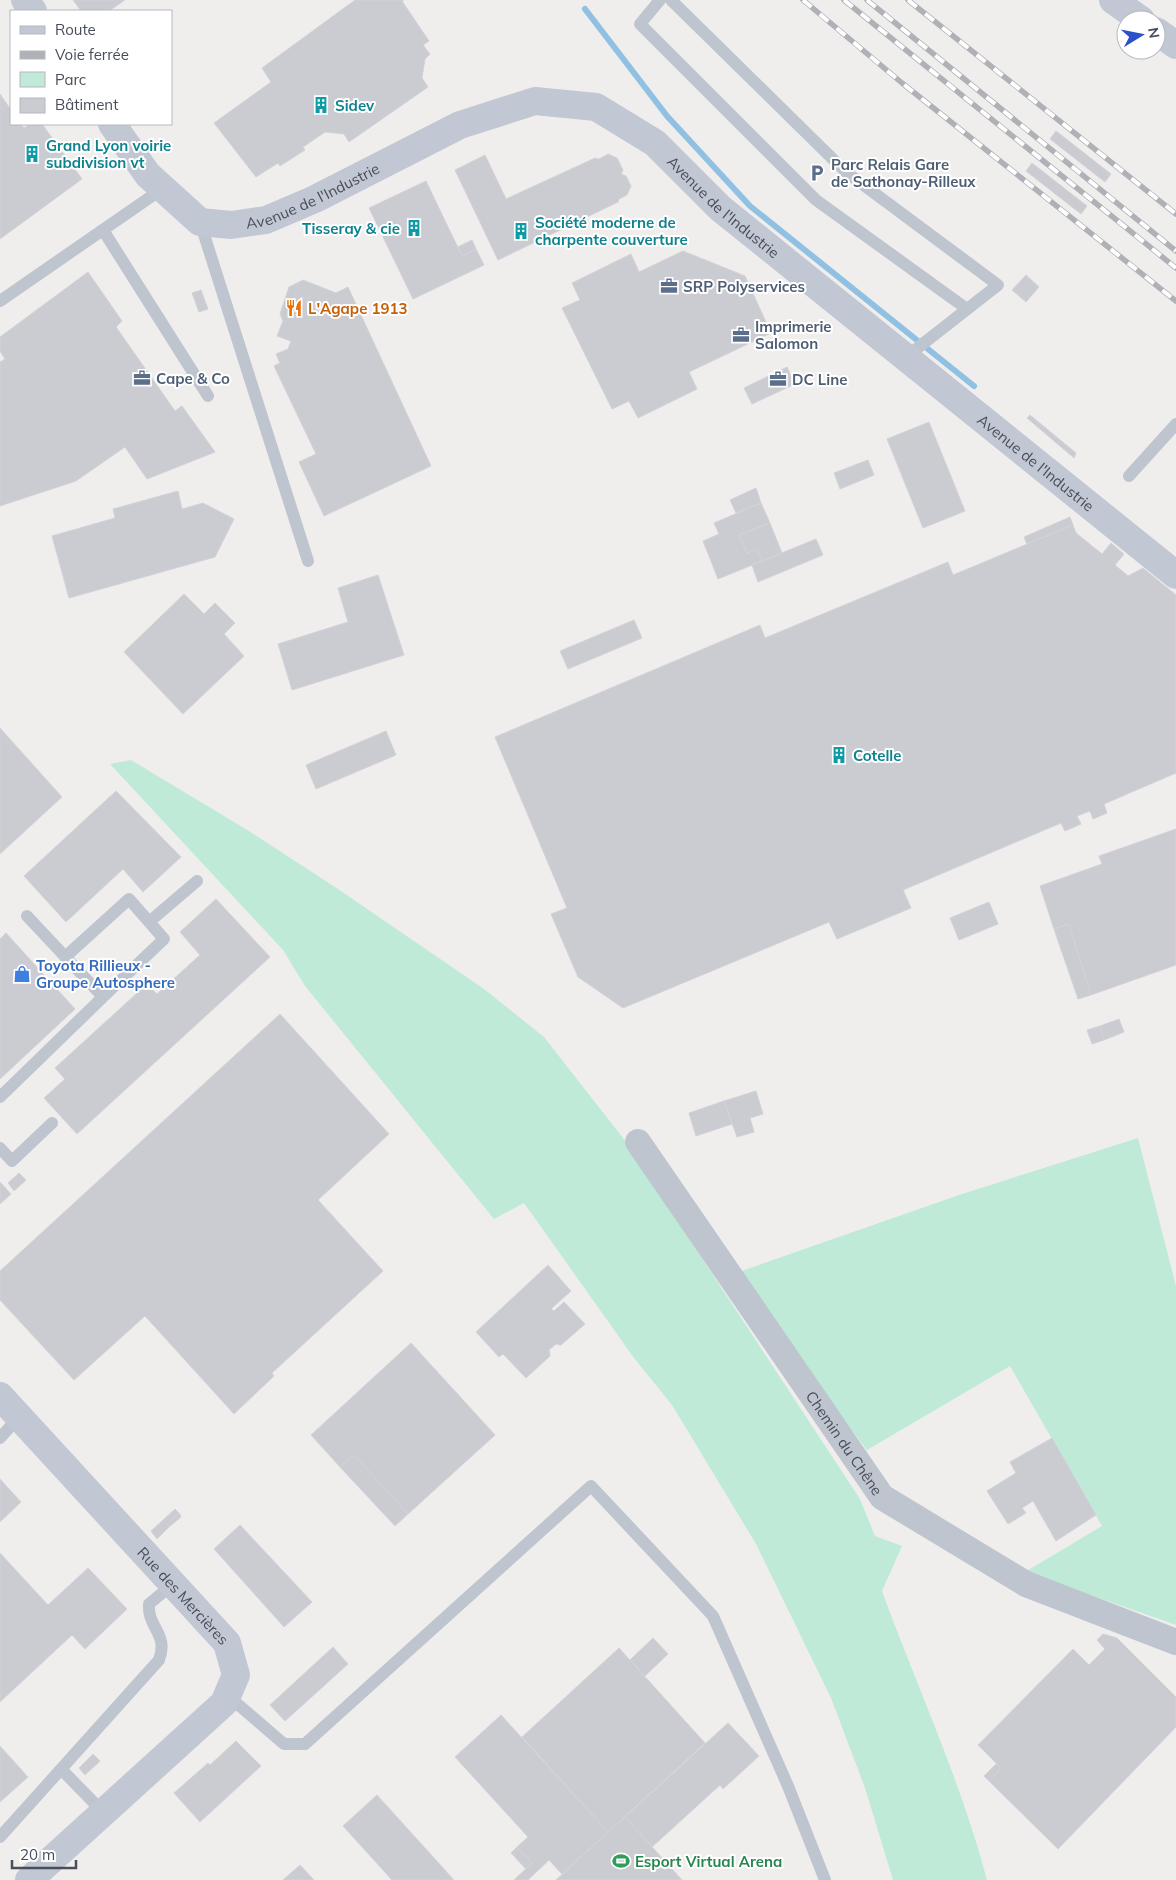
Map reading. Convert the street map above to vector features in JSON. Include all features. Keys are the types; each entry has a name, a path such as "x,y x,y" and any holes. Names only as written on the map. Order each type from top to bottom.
{"street":[{"path":"1113,0 1127,10"},
{"name":"Avenue de l'Industrie","path":"200,222 231,224 266,220 315,199 460,125 535,102 596,107 655,143 720,208 1176,575"},
{"path":"113,125 148,175 200,222"},
{"name":"Chemin du Chêne","path":"638,1142 882,1498 1026,1584 1176,1642"},
{"name":"Rue des Mercières","path":"0,1396 227,1643 236,1675 224,1703 29,1880"}],"lane":[{"path":"660,0 640,24 816,200 967,309"},
{"path":"671,0 846,172 998,285 906,357"},
{"path":"0,301 162,189"},
{"path":"200,222 308,561"},
{"path":"102,230 208,396"},
{"path":"1129,476 1176,424"},
{"path":"149,922 197,881"},
{"path":"0,1097 164,939 129,899 65,957"},
{"path":"27,916 103,997"},
{"path":"0,1148 12,1161 52,1123"},
{"path":"0,1438 19,1417"},
{"path":"227,1695 284,1744 306,1744 591,1486 712,1616 788,1786 825,1880"},
{"path":"0,1837 159,1660 163,1650 161,1635 148,1614 149,1604 173,1584"},
{"path":"61,1769 103,1812"}],"green space":[{"path":"131,760 249,831 338,889 484,989 544,1037 623,1138 860,1499 875,1536 902,1546 882,1591 952,1770 987,1880 893,1880 865,1788 831,1698 756,1544 672,1405 634,1358 524,1203 494,1219 305,986 283,950 110,764"},
{"path":"1138,1138 1176,1286 1176,1625 1025,1572 1102,1526 1010,1366 867,1450 733,1274 962,1194"}],"building":[{"path":"73,0 125,0 110,10 80,10"},
{"name":"Sidev","path":"355,0 404,0 402,1 429,41 423,45 430,54 425,59 422,78 428,87 349,142 344,134 325,132 303,147 305,150 280,166 278,163 256,177 214,123 271,82 262,68"},
{"name":"Grand Lyon voirie subdivision vt","path":"0,94 10,109 10,125 22,125 24,128 28,125 43,125 82,179 0,239"},
{"path":"1056,131 1111,174 1105,182 1050,139"},
{"name":"Société moderne de charpente couverture","path":"608,154 617,158 623,170 621,174 626,176 631,186 627,195 619,199 618,202 498,260 455,170 485,155 506,199 595,158 599,159"},
{"path":"1032,163 1087,206 1081,214 1026,171"},
{"name":"Tisseray & cie","path":"426,181 462,256 476,249 484,265 413,299 369,208"},
{"path":"472,240 476,249 462,256 458,247"},
{"path":"683,251 745,276 771,333 689,372 697,389 638,418 629,401 612,409 562,308 580,300 572,283 631,254 639,272"},
{"path":"88,272 122,321 116,327 175,411 182,406 215,452 147,479 125,447 76,481 0,506 0,362 5,359 0,351 0,337"},
{"path":"1026,275 1039,287 1026,302 1012,290"},
{"path":"303,280 336,293 348,287 431,466 324,516 299,462 316,454 274,366 280,363 276,354 288,349 291,341 277,336 283,321 280,314 289,287"},
{"path":"201,290 208,309 199,312 192,293"},
{"path":"787,367 795,384 752,404 744,388"},
{"path":"1030,415 1076,453 1074,458 1027,418"},
{"path":"929,422 965,511 923,528 887,439"},
{"path":"868,460 874,475 840,489 834,473"},
{"path":"756,488 761,503 736,513 730,500"},
{"path":"178,491 182,509 203,503 234,519 215,557 69,598 52,536 115,518 113,509"},
{"path":"761,503 770,523 739,535 747,553 757,549 762,561 718,579 703,541 719,534 714,523"},
{"path":"1070,517 1073,525 1027,544 1024,537"},
{"path":"770,523 782,553 762,561 757,549 747,553 739,535"},
{"name":"Cotelle","path":"1073,525 1076,533 1102,554 1111,543 1124,554 1115,565 1128,576 1143,568 1176,595 1176,773 1104,804 1107,813 1093,819 1090,811 1077,816 1081,824 1065,831 1061,823 903,890 911,908 837,939 829,922 623,1008 578,977 551,914 567,908 495,737 760,625 765,638 948,562 953,575"},
{"path":"816,539 823,555 758,582 752,565"},
{"path":"378,575 404,655 292,690 278,644 348,622 338,588"},
{"path":"184,594 204,614 215,603 235,623 224,634 244,656 183,714 124,652"},
{"path":"634,620 642,638 568,669 560,651"},
{"path":"0,728 62,797 0,854"},
{"path":"386,731 396,755 316,789 306,765"},
{"path":"116,791 181,857 143,892 123,869 66,922 24,876"},
{"path":"1176,829 1176,965 1091,995 1069,924 1054,929 1040,886 1102,864 1099,856"},
{"path":"216,899 270,957 77,1134 44,1098 65,1079 55,1068 147,984 157,994 200,955 180,932"},
{"path":"989,902 998,924 959,940 950,918"},
{"path":"1069,924 1091,995 1078,999 1054,929"},
{"name":"Toyota Rillieux - Groupe Autosphere","path":"6,933 75,1009 0,1079 0,939"},
{"path":"280,1014 389,1134 318,1200 383,1271 272,1373 274,1376 234,1414 145,1316 74,1380 0,1300 0,1271"},
{"path":"1119,1019 1124,1032 1104,1040 1100,1026"},
{"path":"1100,1026 1104,1040 1092,1044 1087,1030"},
{"path":"756,1091 763,1114 750,1118 754,1132 737,1137 724,1101"},
{"path":"724,1101 732,1124 696,1136 689,1113"},
{"path":"19,1173 26,1180 14,1191 8,1183"},
{"path":"0,1182 11,1194 0,1204"},
{"path":"548,1265 571,1291 551,1309 554,1311 564,1302 585,1324 561,1345 556,1344 549,1350 550,1356 526,1378 503,1354 499,1357 476,1332"},
{"path":"411,1343 495,1435 408,1514 354,1455 340,1467 311,1435"},
{"path":"1052,1438 1096,1515 1056,1541 1033,1501 1022,1508 1026,1513 1008,1524 987,1491 1016,1473 1010,1462"},
{"path":"354,1455 408,1514 395,1526 340,1467"},
{"path":"0,1479 21,1502 0,1522"},
{"path":"175,1509 179,1513 167,1524 169,1527 157,1539 151,1531"},
{"path":"179,1513 181,1517 169,1527 167,1524"},
{"path":"240,1525 312,1602 284,1627 214,1549"},
{"path":"0,1553 48,1605 88,1568 127,1609 85,1649 72,1635 0,1702"},
{"path":"1103,1634 1117,1638 1176,1697 1176,1727 1058,1849 989,1781 1001,1768 978,1745 1073,1649 1089,1665 1105,1649 1097,1640"},
{"path":"653,1638 668,1654 645,1676 630,1660"},
{"path":"333,1647 348,1664 285,1721 270,1705"},
{"path":"619,1648 705,1743 608,1832 522,1737"},
{"path":"501,1715 608,1832 562,1874 549,1860 528,1880 514,1880 532,1863 517,1847 528,1837 455,1757"},
{"path":"728,1723 759,1756 723,1789 720,1785 652,1847 625,1817"},
{"path":"236,1741 261,1766 200,1822 174,1793 208,1763 210,1765"},
{"path":"0,1746 28,1777 0,1802"},
{"path":"93,1754 100,1761 85,1775 79,1768"},
{"path":"996,1764 1001,1768 989,1781 984,1776"},
{"path":"377,1795 454,1880 392,1880 343,1826"},
{"name":"Esport Virtual Arena","path":"625,1817 682,1880 556,1880 608,1832"},
{"path":"517,1847 532,1863 526,1869 511,1853"},
{"path":"300,1865 314,1880 283,1880"}],"waterway":[{"path":"585,9 667,116 750,206 974,386"}],"railway":[{"path":"803,0 902,83 1176,301"},
{"path":"844,0 1176,268"},
{"path":"867,0 1176,251"},
{"path":"908,0 1176,214"}],"place":[{"name":"Sidev","path":"321,105"},
{"name":"Grand Lyon voirie subdivision vt","path":"32,154"},
{"name":"Parc Relais Gare de Sathonay-Rilleux","path":"817,173"},
{"name":"Tisseray & cie","path":"414,228"},
{"name":"Société moderne de charpente couverture","path":"521,231"},
{"name":"SRP Polyservices","path":"669,286"},
{"name":"L'Agape 1913","path":"294,308"},
{"name":"Imprimerie Salomon","path":"741,335"},
{"name":"Cape & Co","path":"142,378"},
{"name":"DC Line","path":"778,379"},
{"name":"Cotelle","path":"839,755"},
{"name":"Toyota Rillieux - Groupe Autosphere","path":"22,974"},
{"name":"Esport Virtual Arena","path":"621,1861"}]}
